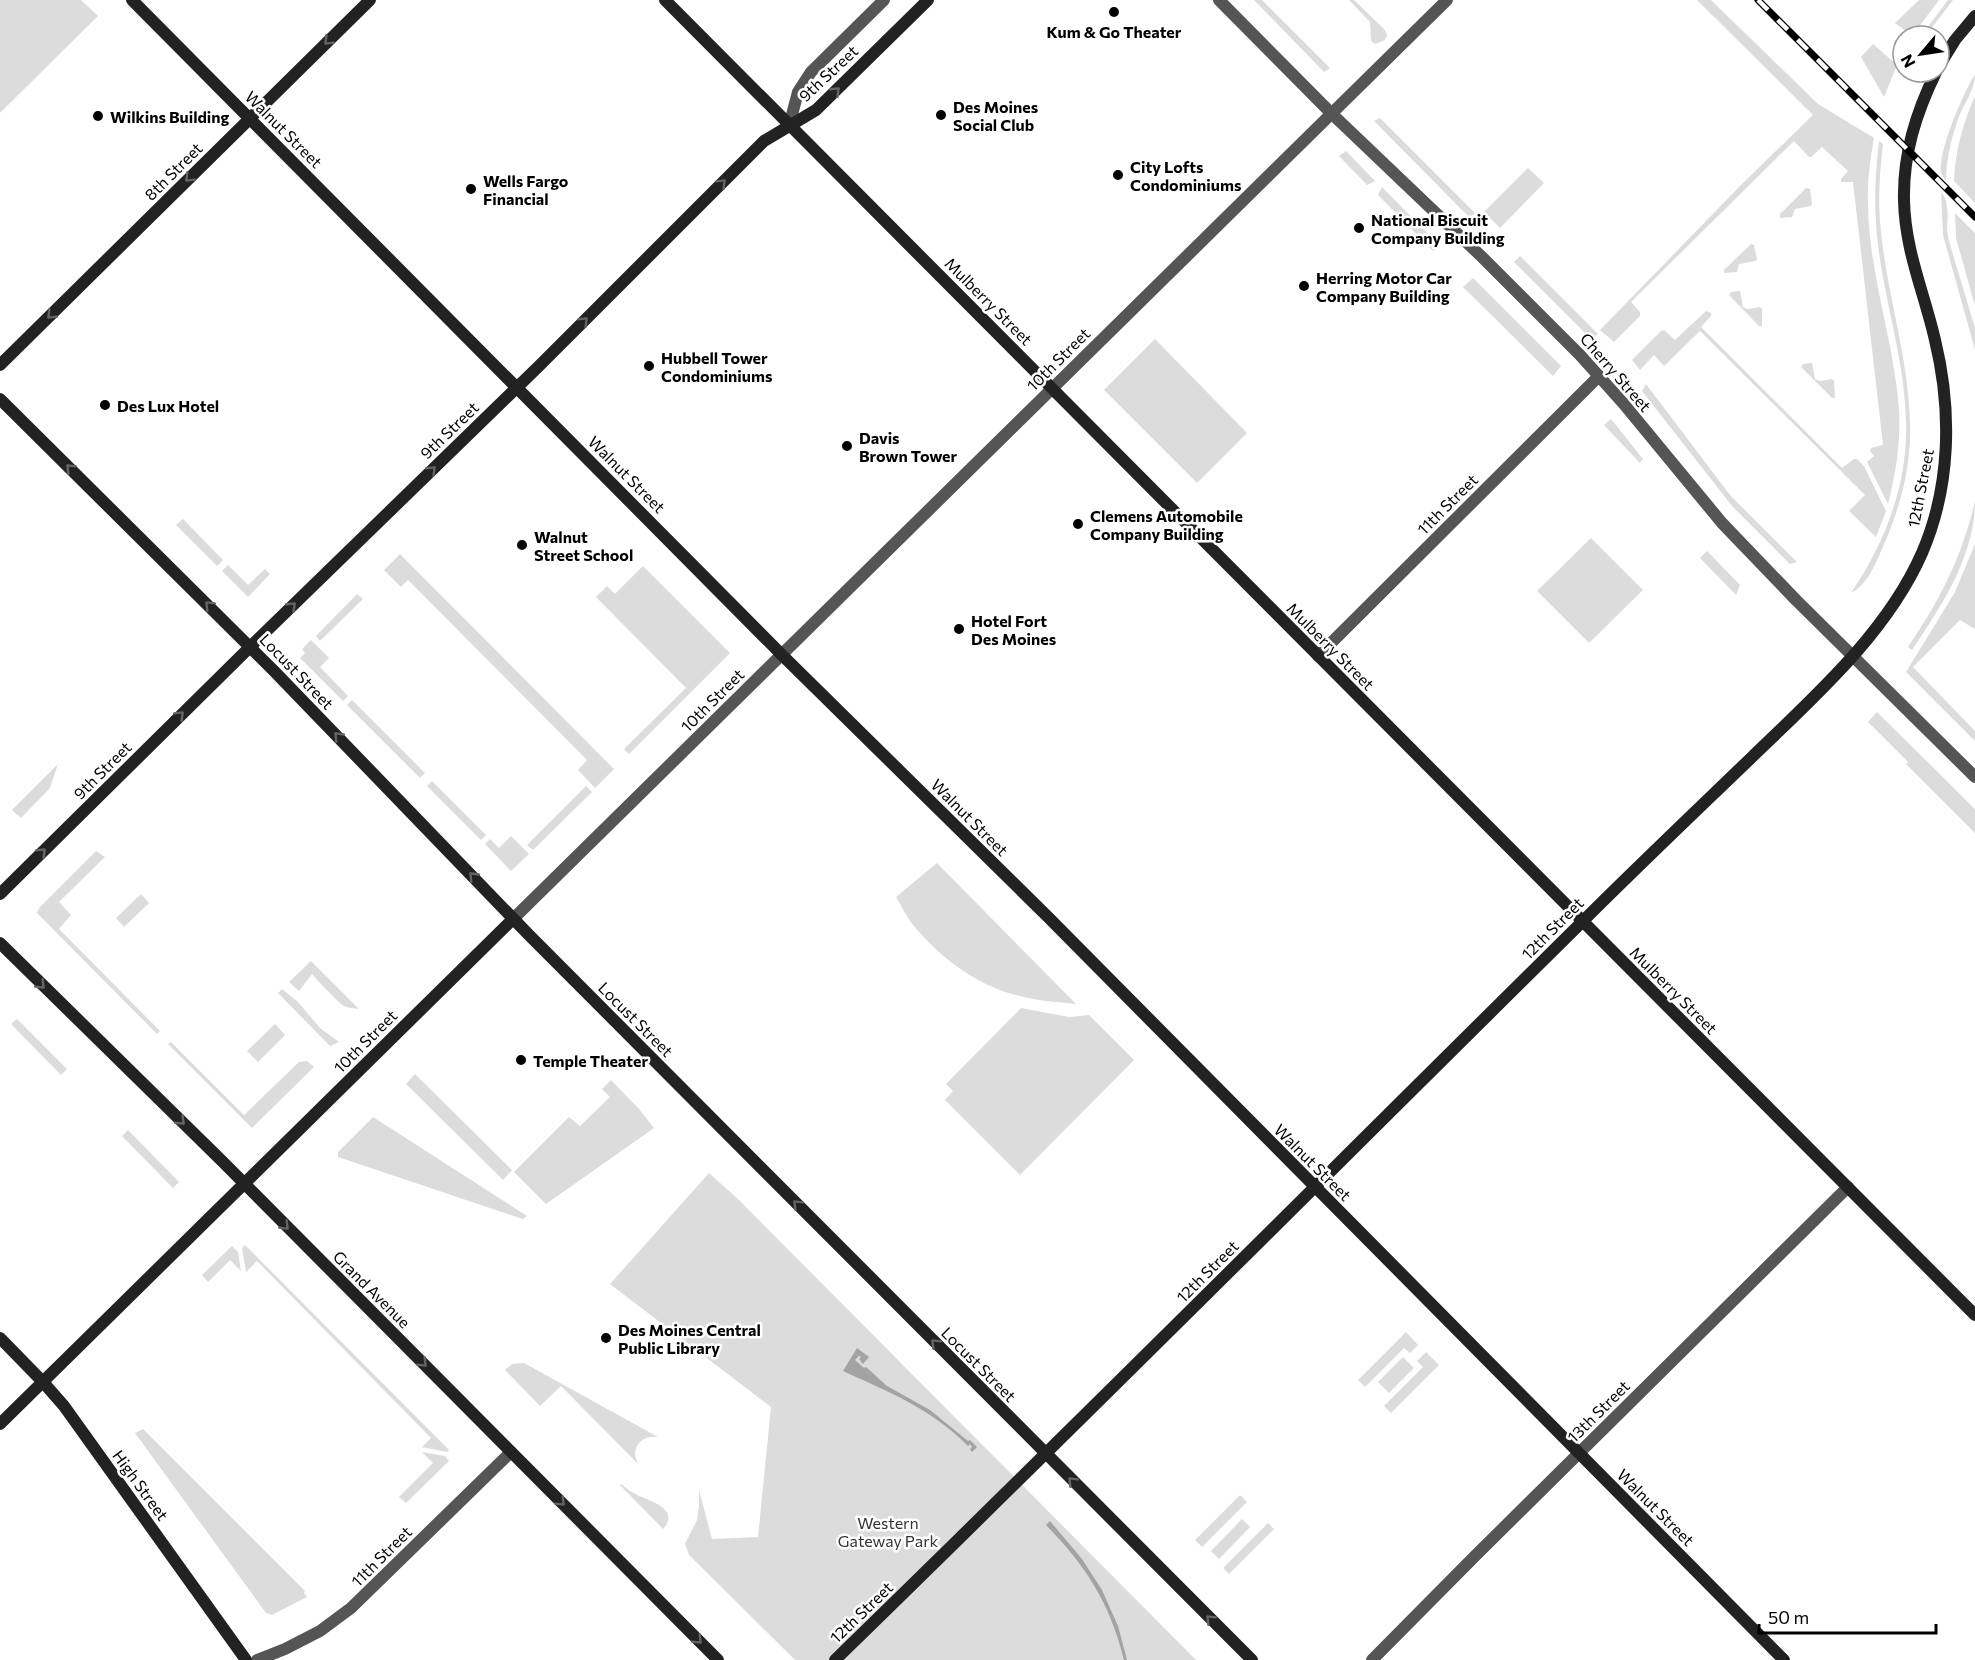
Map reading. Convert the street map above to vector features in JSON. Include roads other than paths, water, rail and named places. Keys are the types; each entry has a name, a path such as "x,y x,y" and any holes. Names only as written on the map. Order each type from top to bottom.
{"street":[{"name":"Walnut Street","path":"132,0 1784,1660"},
{"name":"8th Street","path":"0,365 370,0"},
{"name":"Mulberry Street","path":"664,0 1975,1315"},
{"path":"789,126 798,92 811,72 884,0"},
{"name":"9th Street","path":"0,894 764,141 816,110 928,0"},
{"name":"Cherry Street","path":"1219,0 1331,113 1482,256 1599,376 1722,523 1975,777"},
{"name":"10th Street","path":"0,1424 1447,0"},
{"path":"1951,46 1975,16"},
{"name":"12th Street","path":"835,1660 1046,1455 1583,921 1831,681 1901,593 1923,551 1936,510 1944,470 1947,423 1944,384 1935,337 1911,260 1904,204 1908,149 1920,106 1930,84"},
{"name":"11th Street","path":"1318,656 1599,376"},
{"name":"Locust Street","path":"0,399 250,646 513,919 1252,1660"},
{"name":"Grand Avenue","path":"0,943 244,1184 718,1660"},
{"name":"13th Street","path":"1372,1660 1848,1187"},
{"name":"High Street","path":"0,1338 64,1407 246,1660"},
{"name":"11th Street","path":"257,1660 320,1631 341,1616 511,1452"}],"railway":[{"path":"1758,0 1975,217"}],"place":[{"name":"Kum & Go Theater","path":"1114,12"},
{"name":"Des Moines Social Club","path":"941,115"},
{"name":"Wilkins Building","path":"98,116"},
{"name":"City Lofts Condominiums","path":"1118,175"},
{"name":"Wells Fargo Financial","path":"471,189"},
{"name":"National Biscuit Company Building","path":"1359,228"},
{"name":"Herring Motor Car Company Building","path":"1304,286"},
{"name":"Hubbell Tower Condominiums","path":"649,366"},
{"name":"Des Lux Hotel","path":"105,405"},
{"name":"Davis Brown Tower","path":"847,446"},
{"name":"Clemens Automobile Company Building","path":"1078,524"},
{"name":"Walnut Street School","path":"522,545"},
{"name":"Hotel Fort Des Moines","path":"959,629"},
{"name":"Temple Theater","path":"521,1060"},
{"name":"Des Moines Central Public Library","path":"606,1338"}],"park label":[{"name":"Western Gateway Park","path":"888,1531"}]}
